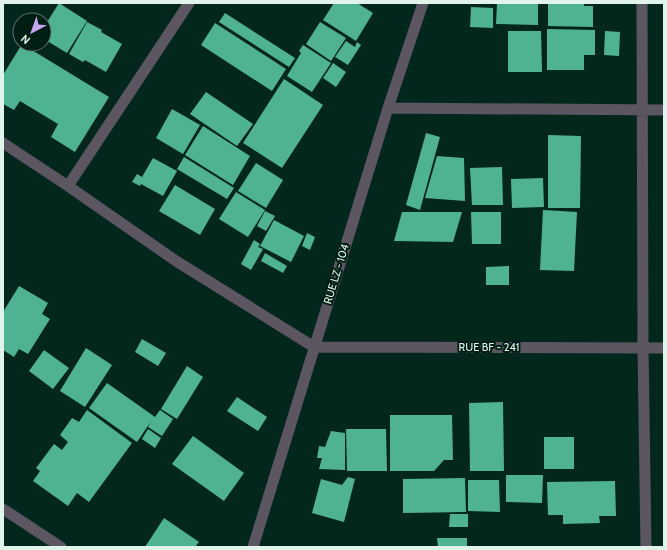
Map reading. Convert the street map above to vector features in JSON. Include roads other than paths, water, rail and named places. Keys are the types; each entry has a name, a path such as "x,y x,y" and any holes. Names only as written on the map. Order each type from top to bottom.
{"street":[{"path":"68,186 189,3"},
{"name":"RUE LZ - 104","path":"253,547 388,108 423,3"},
{"path":"642,3 643,348 646,547"},
{"path":"388,108 664,110"},
{"path":"3,143 68,186 176,262 314,347"},
{"name":"RUE BF - 241","path":"314,347 664,348"},
{"path":"3,509 61,547"}]}
